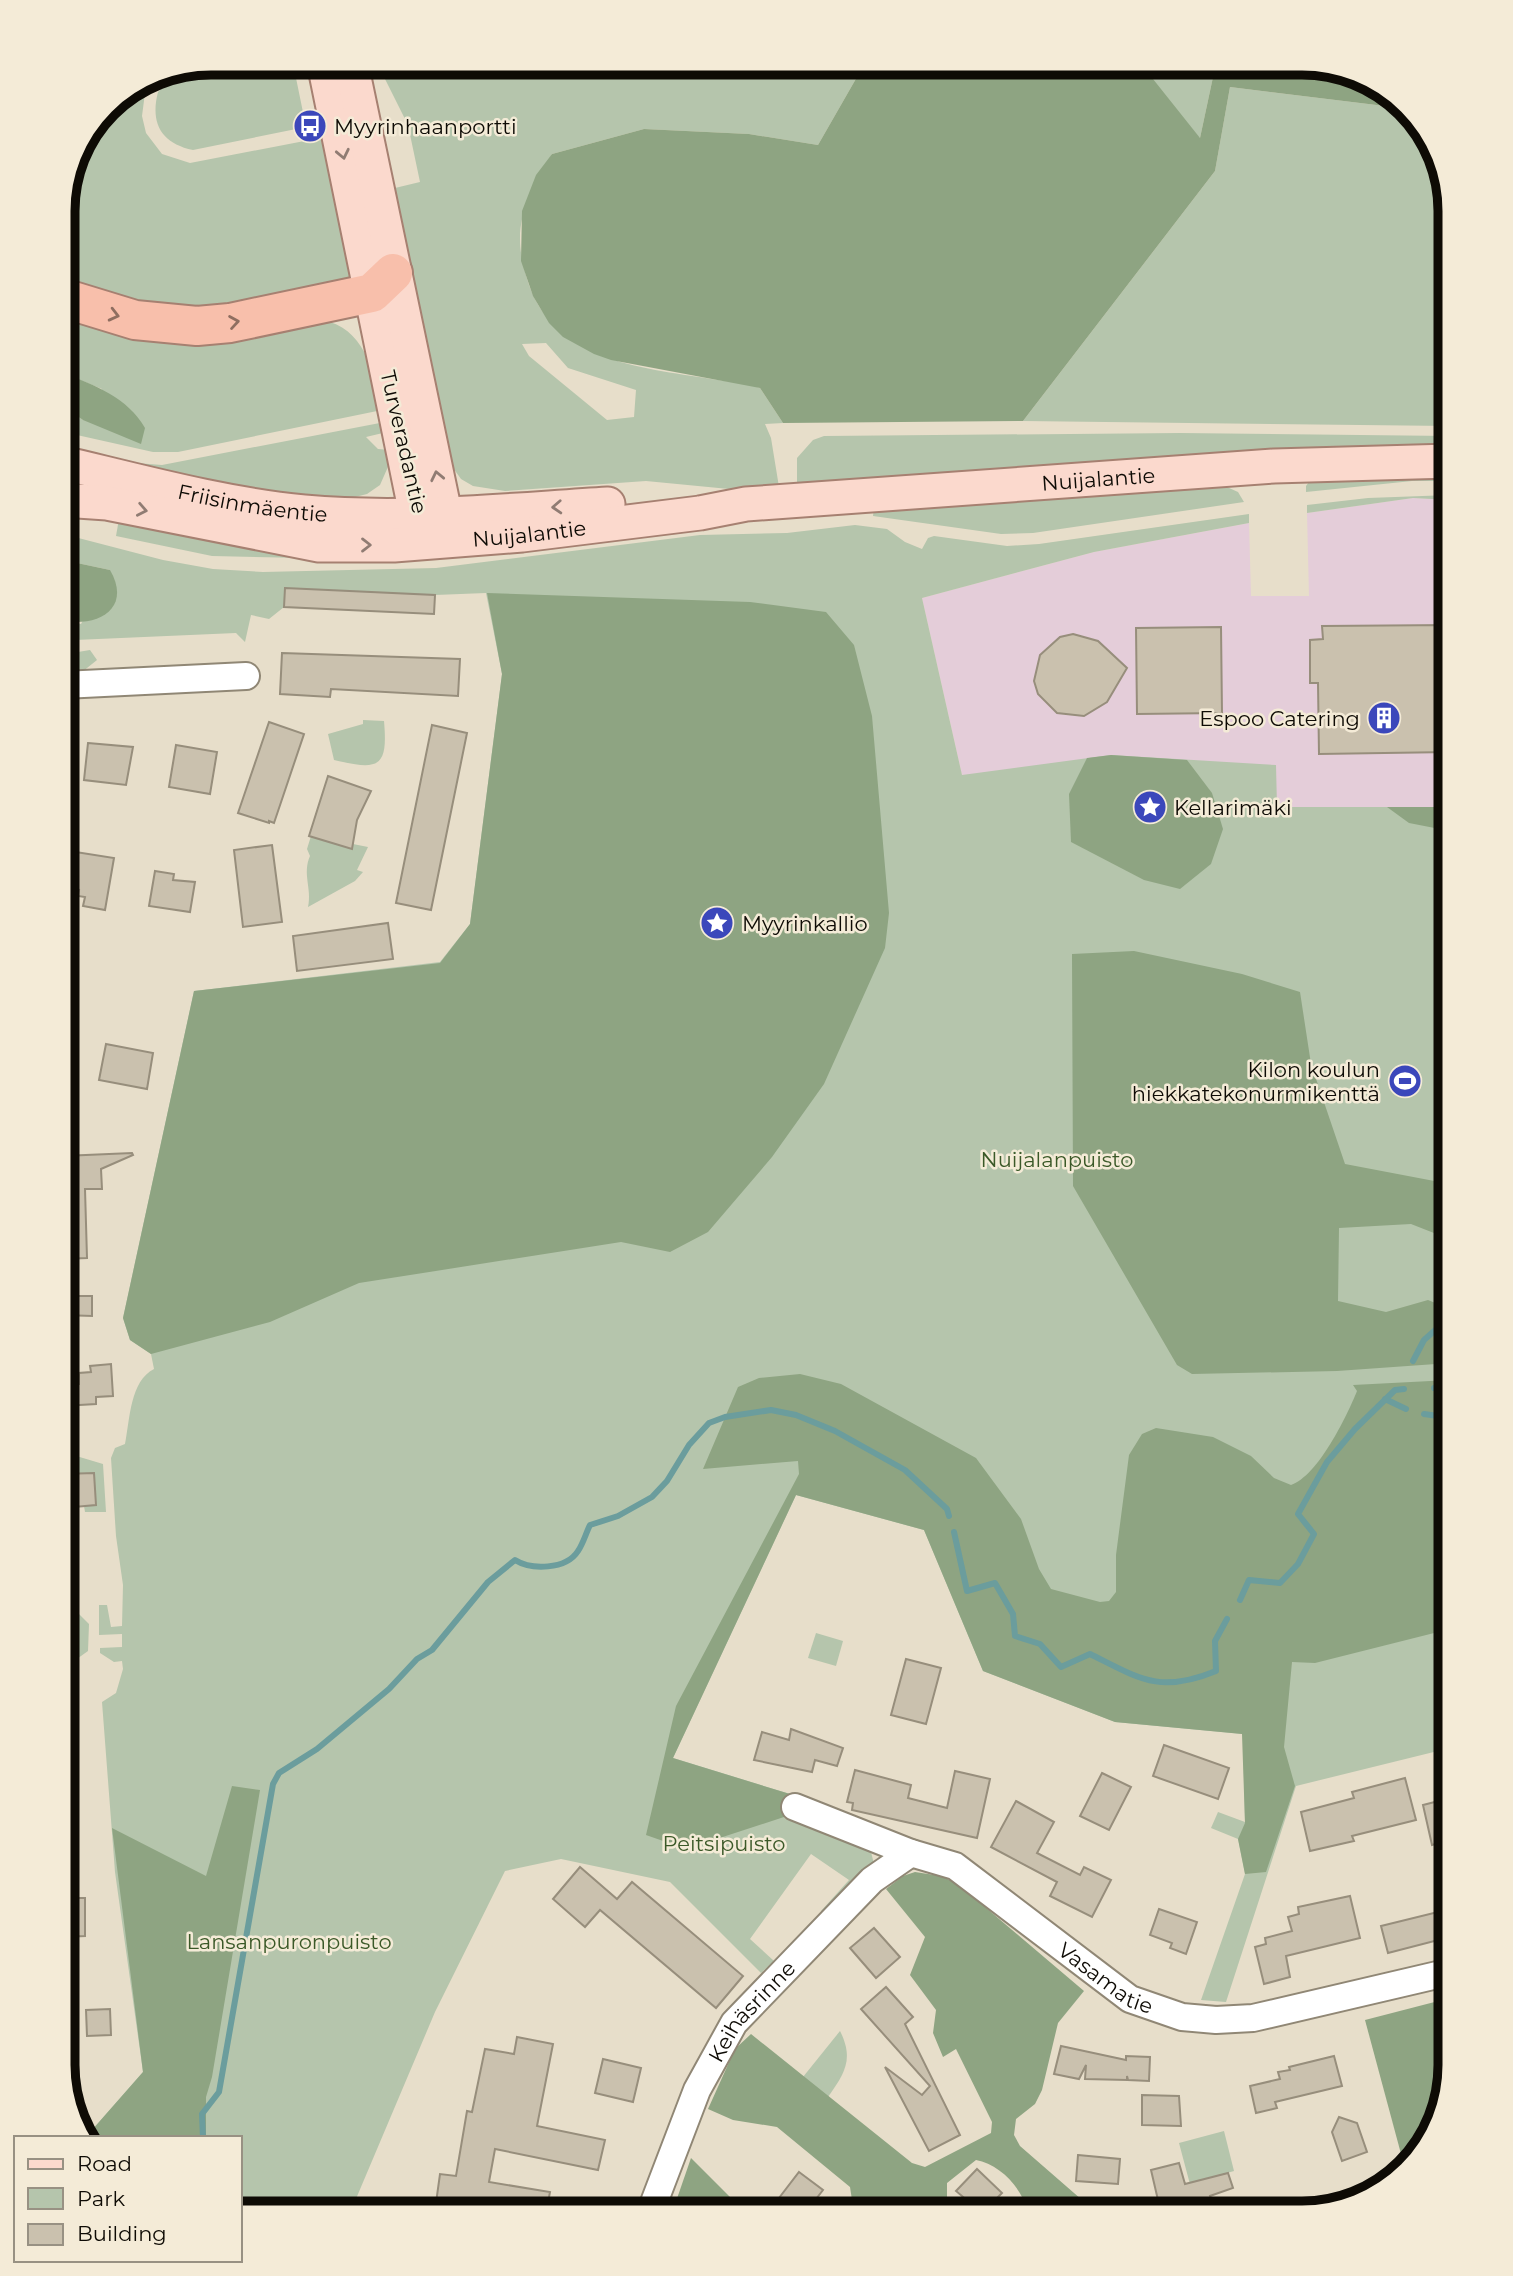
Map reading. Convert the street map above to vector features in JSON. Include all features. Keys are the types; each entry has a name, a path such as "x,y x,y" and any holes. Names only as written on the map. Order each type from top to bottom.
{"highway":[{"path":"76,302 135,320 197,326 230,323 383,283"}],"main road":[{"name":"Turveradantie","path":"327,75 383,283"},
{"name":"Turveradantie","path":"353,75 383,283 432,523"},
{"name":"Nuijalantie","path":"432,523 700,513 746,504 1274,466 1438,461"},
{"name":"Friisinmäentie","path":"76,466 251,505 432,523"},
{"name":"Friisinmäentie","path":"76,501 107,503 319,545 432,523"}],"street":[{"path":"76,684 246,677"},
{"name":"Vasamatie","path":"795,1807 911,1853 955,1866 1130,1999 1182,2017 1216,2020 1253,2018 1438,1975"},
{"name":"Keihäsrinne","path":"655,2200 697,2090 734,2023 873,1880 911,1853"}],"shaded area":[{"path":"1413,498 1438,499 1438,807 1276,807 1276,766 962,775 922,598 1094,552 1249,523 1251,596 1309,596 1307,513"}],"green space":[{"path":"304,75 296,78 306,127 193,150 173,142 160,130 156,113 158,92 168,82 194,76"},
{"path":"383,75 858,76 818,145 749,134 644,129 552,154 528,202 520,231 523,264 529,285 542,311 560,331 582,347 607,358 634,365 760,388 783,423 765,424 771,438 779,487 729,489 646,481 505,491 473,486 461,479 451,465 400,266 395,188 420,182 408,125","holes":["546,343 568,368 636,390 634,417 607,420 529,356 522,344"]},
{"path":"858,76 1150,76 1200,138 1213,76 1328,78 1354,86 1388,106 1230,87 1215,171 1023,421 783,423 760,388 611,360 563,337 549,323 533,296 521,261 522,211 536,175 552,154 644,129 749,134 818,145"},
{"path":"1071,76 1213,76 1200,138"},
{"path":"1230,87 1388,106 1398,115 1410,129 1427,159 1437,194 1438,426 1023,421 1215,171"},
{"path":"145,93 142,116 146,133 162,154 190,163 320,138 337,182 353,283 192,312 76,289 76,203 86,159 109,122"},
{"path":"76,321 136,339 330,322 343,328 361,346 372,370 382,410 178,452 153,452 76,435 76,414 83,420 102,389 76,378"},
{"path":"76,378 110,394 130,408 145,428 141,444 76,415"},
{"path":"385,422 387,432 366,437 378,449 390,450 391,460 380,485 367,494 323,505 76,457 76,449 136,463 162,465"},
{"path":"1180,433 1438,436 1438,446 1245,453 797,484 797,458 813,440 824,436"},
{"path":"1314,475 1438,475 1438,481 1412,481 1306,492 1306,486"},
{"path":"1218,483 1238,492 1244,502 1033,533 1001,534 873,516 874,508"},
{"path":"1438,495 1438,499 1413,498 1307,513 1307,505 1368,498"},
{"name":"Nuijalanpuisto","path":"1249,514 1249,523 1094,552 922,598 962,775 1111,755 1276,765 1277,807 1438,807 1438,1751 1296,1786 1226,2002 1201,2000 1245,1874 1238,1839 1211,1828 1218,1812 1245,1822 1243,1734 1115,1722 983,1671 924,1530 796,1495 673,1758 790,1794 784,1818 835,1833 871,1852 875,1868 827,1915 821,1911 849,1880 811,1854 750,1939 774,1961 761,1973 670,1882 561,1859 505,1871 435,2012 355,2200 242,2200 242,2136 96,2136 92,2130 143,2072 115,1872 102,1702 116,1693 123,1669 122,1661 114,1662 100,1653 100,1648 122,1647 122,1634 99,1635 99,1605 107,1605 111,1627 122,1626 123,1585 116,1536 111,1458 115,1448 125,1444 130,1412 140,1382 154,1369 151,1354 130,1340 123,1318 194,991 440,962 470,924 502,674 486,593 435,595 286,588 284,607 269,619 251,615 245,642 236,633 76,640 76,623 81,624 110,570 76,563 76,537 163,560 213,569 263,572 436,568 700,535 787,533 855,525 887,529 905,542 922,549 928,538 934,536 1007,546 1039,544"},
{"path":"119,519 356,559 212,556 116,536"},
{"path":"76,563 110,570 116,583 117,595 114,604 99,618 76,622"},
{"path":"487,593 750,602 826,612 854,645 872,716 889,913 885,948 824,1084 772,1157 708,1232 670,1252 621,1242 359,1283 270,1322 151,1354 130,1340 123,1318 194,991 440,963 470,924 502,674"},
{"path":"90,650 97,660 76,675 76,652"},
{"path":"363,720 384,721 384,748 378,762 362,765 334,760 328,734 363,724"},
{"path":"1111,755 1187,760 1212,793 1223,829 1211,864 1180,889 1144,880 1071,842 1069,794 1087,758"},
{"path":"1387,807 1438,807 1438,829 1409,823"},
{"path":"311,836 351,849 353,844 368,847 357,870 363,872 355,881 308,907 307,869 310,856 307,849"},
{"path":"1134,951 1242,974 1300,992 1311,1064 1345,1164 1438,1182 1438,1235 1411,1224 1339,1228 1338,1301 1386,1312 1428,1300 1438,1304 1438,1364 1337,1371 1192,1374 1177,1365 1073,1186 1072,954"},
{"path":"800,1374 841,1384 976,1458 1021,1519 1039,1569 1051,1589 1100,1602 1109,1601 1116,1592 1116,1555 1129,1455 1142,1434 1156,1428 1213,1437 1251,1456 1274,1478 1291,1485 1311,1470 1330,1444 1357,1391 1353,1385 1438,1381 1438,1632 1315,1663 1292,1662 1284,1747 1295,1786 1266,1872 1245,1874 1238,1839 1245,1823 1242,1734 1115,1722 983,1671 924,1530 796,1495 673,1758 790,1794 784,1817 686,1849 646,1835 676,1706 799,1474 798,1461 703,1469 738,1387 759,1378"},
{"path":"75,1456 103,1464 106,1512 85,1512 84,1506 96,1505 94,1473 75,1474"},
{"path":"75,1610 89,1624 88,1651 75,1660"},
{"path":"816,1633 843,1641 836,1666 808,1658"},
{"path":"232,1786 260,1790 212,2077 206,2097 206,2136 96,2136 92,2130 143,2072 112,1828 206,1876"},
{"path":"915,1872 941,1876 958,1884 1084,1991 1058,2023 1042,2090 1035,2104 1016,2119 1014,2135 1020,2146 1083,2201 1024,2201 1016,2187 1002,2172 976,2160 947,2183 947,2201 852,2201 850,2187 777,2127 733,2120 708,2109 735,2049 751,2034 912,2163 925,2167 991,2133 992,2122 956,2049 943,2057 933,2033 936,2010 910,1975 925,1937 886,1889 903,1876"},
{"path":"1438,2001 1438,2064 1433,2100 1419,2133 1402,2157 1365,2020"},
{"path":"840,2031 846,2050 846,2066 828,2097 803,2077"},
{"path":"1224,2131 1234,2171 1213,2177 1214,2182 1191,2188 1179,2143"},
{"path":"691,2158 733,2200 676,2200"}],"building":[{"path":"285,588 435,595 434,614 284,607"},
{"name":"Espoo Catering","path":"1438,625 1438,752 1319,754 1318,683 1310,683 1310,640 1323,639 1322,626"},
{"path":"1221,627 1222,713 1137,714 1136,628"},
{"path":"1073,634 1098,641 1127,668 1107,702 1084,716 1057,713 1038,694 1034,681 1040,655 1060,637"},
{"path":"282,653 460,659 458,696 331,689 330,697 280,694"},
{"path":"269,722 304,734 274,823 238,813"},
{"path":"432,725 467,733 431,910 396,903"},
{"path":"88,743 133,747 126,785 84,780"},
{"path":"176,745 217,752 210,794 169,787"},
{"path":"328,776 371,791 357,820 352,849 309,836"},
{"path":"272,845 282,922 243,927 234,850"},
{"path":"76,852 114,858 105,910 83,906 85,897 78,896 79,890 76,890"},
{"path":"155,871 174,874 173,880 195,882 190,912 149,906"},
{"path":"388,923 393,959 297,971 293,936"},
{"path":"106,1044 153,1053 147,1089 99,1080"},
{"path":"75,1155 133,1155 101,1169 102,1189 85,1189 87,1258 75,1258"},
{"path":"75,1296 92,1296 92,1316 75,1315"},
{"path":"111,1364 113,1396 96,1397 96,1404 75,1405 75,1384 79,1384 79,1373 91,1372 90,1366"},
{"path":"94,1473 96,1505 75,1507 75,1474"},
{"path":"906,1659 941,1668 926,1724 891,1715"},
{"path":"791,1729 843,1748 837,1766 815,1760 812,1772 754,1760 762,1732 789,1740"},
{"path":"1164,1745 1229,1768 1218,1799 1153,1776"},
{"path":"855,1770 911,1785 908,1798 947,1808 955,1771 990,1779 977,1838 852,1810 853,1803 847,1802"},
{"path":"1102,1773 1131,1787 1109,1830 1080,1816"},
{"path":"1405,1778 1416,1820 1352,1836 1354,1841 1310,1851 1301,1812 1354,1798 1352,1792"},
{"path":"1016,1801 1054,1822 1037,1853 1080,1875 1084,1867 1111,1880 1092,1917 1050,1896 1057,1882 991,1847"},
{"path":"1438,1801 1438,1843 1432,1845 1423,1805"},
{"path":"580,1867 617,1899 632,1882 743,1976 716,2008 600,1910 585,1927 553,1899"},
{"path":"1350,1896 1360,1938 1286,1956 1290,1977 1264,1984 1255,1947 1266,1944 1265,1938 1292,1931 1288,1917 1299,1914 1298,1907"},
{"path":"75,1898 85,1898 85,1936 75,1936"},
{"path":"1159,1909 1197,1922 1186,1954 1170,1948 1172,1943 1150,1935"},
{"path":"1438,1912 1438,1940 1388,1953 1381,1926"},
{"path":"874,1928 900,1957 876,1978 850,1948"},
{"path":"886,1987 913,2017 905,2024 960,2135 929,2151 885,2067 922,2095 930,2086 861,2009"},
{"path":"110,2009 111,2035 87,2036 86,2010"},
{"path":"517,2037 553,2044 537,2126 605,2140 598,2170 495,2149 489,2182 550,2192 548,2200 436,2200 440,2174 456,2176 467,2111 472,2112 485,2049 514,2054"},
{"path":"1061,2046 1126,2060 1126,2056 1150,2057 1149,2081 1128,2080 1127,2076 1127,2080 1085,2079 1086,2065 1079,2079 1054,2074"},
{"path":"1334,2056 1342,2086 1275,2102 1277,2108 1256,2113 1250,2086 1280,2079 1278,2072 1290,2070 1289,2067"},
{"path":"603,2059 641,2068 633,2102 595,2093"},
{"path":"1142,2095 1179,2096 1181,2126 1142,2125"},
{"path":"1339,2117 1357,2123 1367,2152 1342,2161 1332,2132"},
{"path":"1078,2155 1120,2159 1118,2184 1076,2181"},
{"path":"1179,2163 1185,2184 1228,2173 1233,2188 1210,2196 1211,2201 1158,2201 1151,2170"},
{"path":"977,2169 1002,2193 994,2201 967,2201 956,2191"},
{"path":"799,2172 823,2190 815,2201 782,2201 779,2198"}],"waterway":[{"path":"1413,1361 1424,1340 1438,1328"},
{"path":"1434,1388 1438,1388"},
{"path":"1240,1600 1249,1580 1280,1583 1298,1564 1314,1534 1298,1514 1327,1462 1355,1429 1395,1390 1404,1389"},
{"path":"1385,1399 1406,1409"},
{"path":"203,2136 202,2114 219,2092 273,1784 279,1773 317,1749 389,1689 417,1659 432,1650 488,1582 515,1560 539,1567 565,1562 578,1551 590,1525 618,1516 652,1497 667,1481 689,1445 709,1423 725,1417 771,1410 796,1415 835,1431 905,1470 947,1509 949,1516"},
{"path":"1424,1414 1438,1416"},
{"path":"954,1532 967,1591 995,1583 1013,1614 1015,1636 1040,1644 1061,1667 1090,1654 1151,1680 1180,1682 1197,1678 1216,1671 1215,1641 1227,1619"}],"place":[{"name":"Myyrinhaanportti","path":"310,126"},
{"name":"Espoo Catering","path":"1384,718"},
{"name":"Kellarimäki","path":"1150,807"},
{"name":"Myyrinkallio","path":"717,923"},
{"name":"Kilon koulun hiekkatekonurmikenttä","path":"1405,1081"}],"park label":[{"name":"Peitsipuisto","path":"724,1843"},
{"name":"Lansanpuronpuisto","path":"289,1941"}]}
